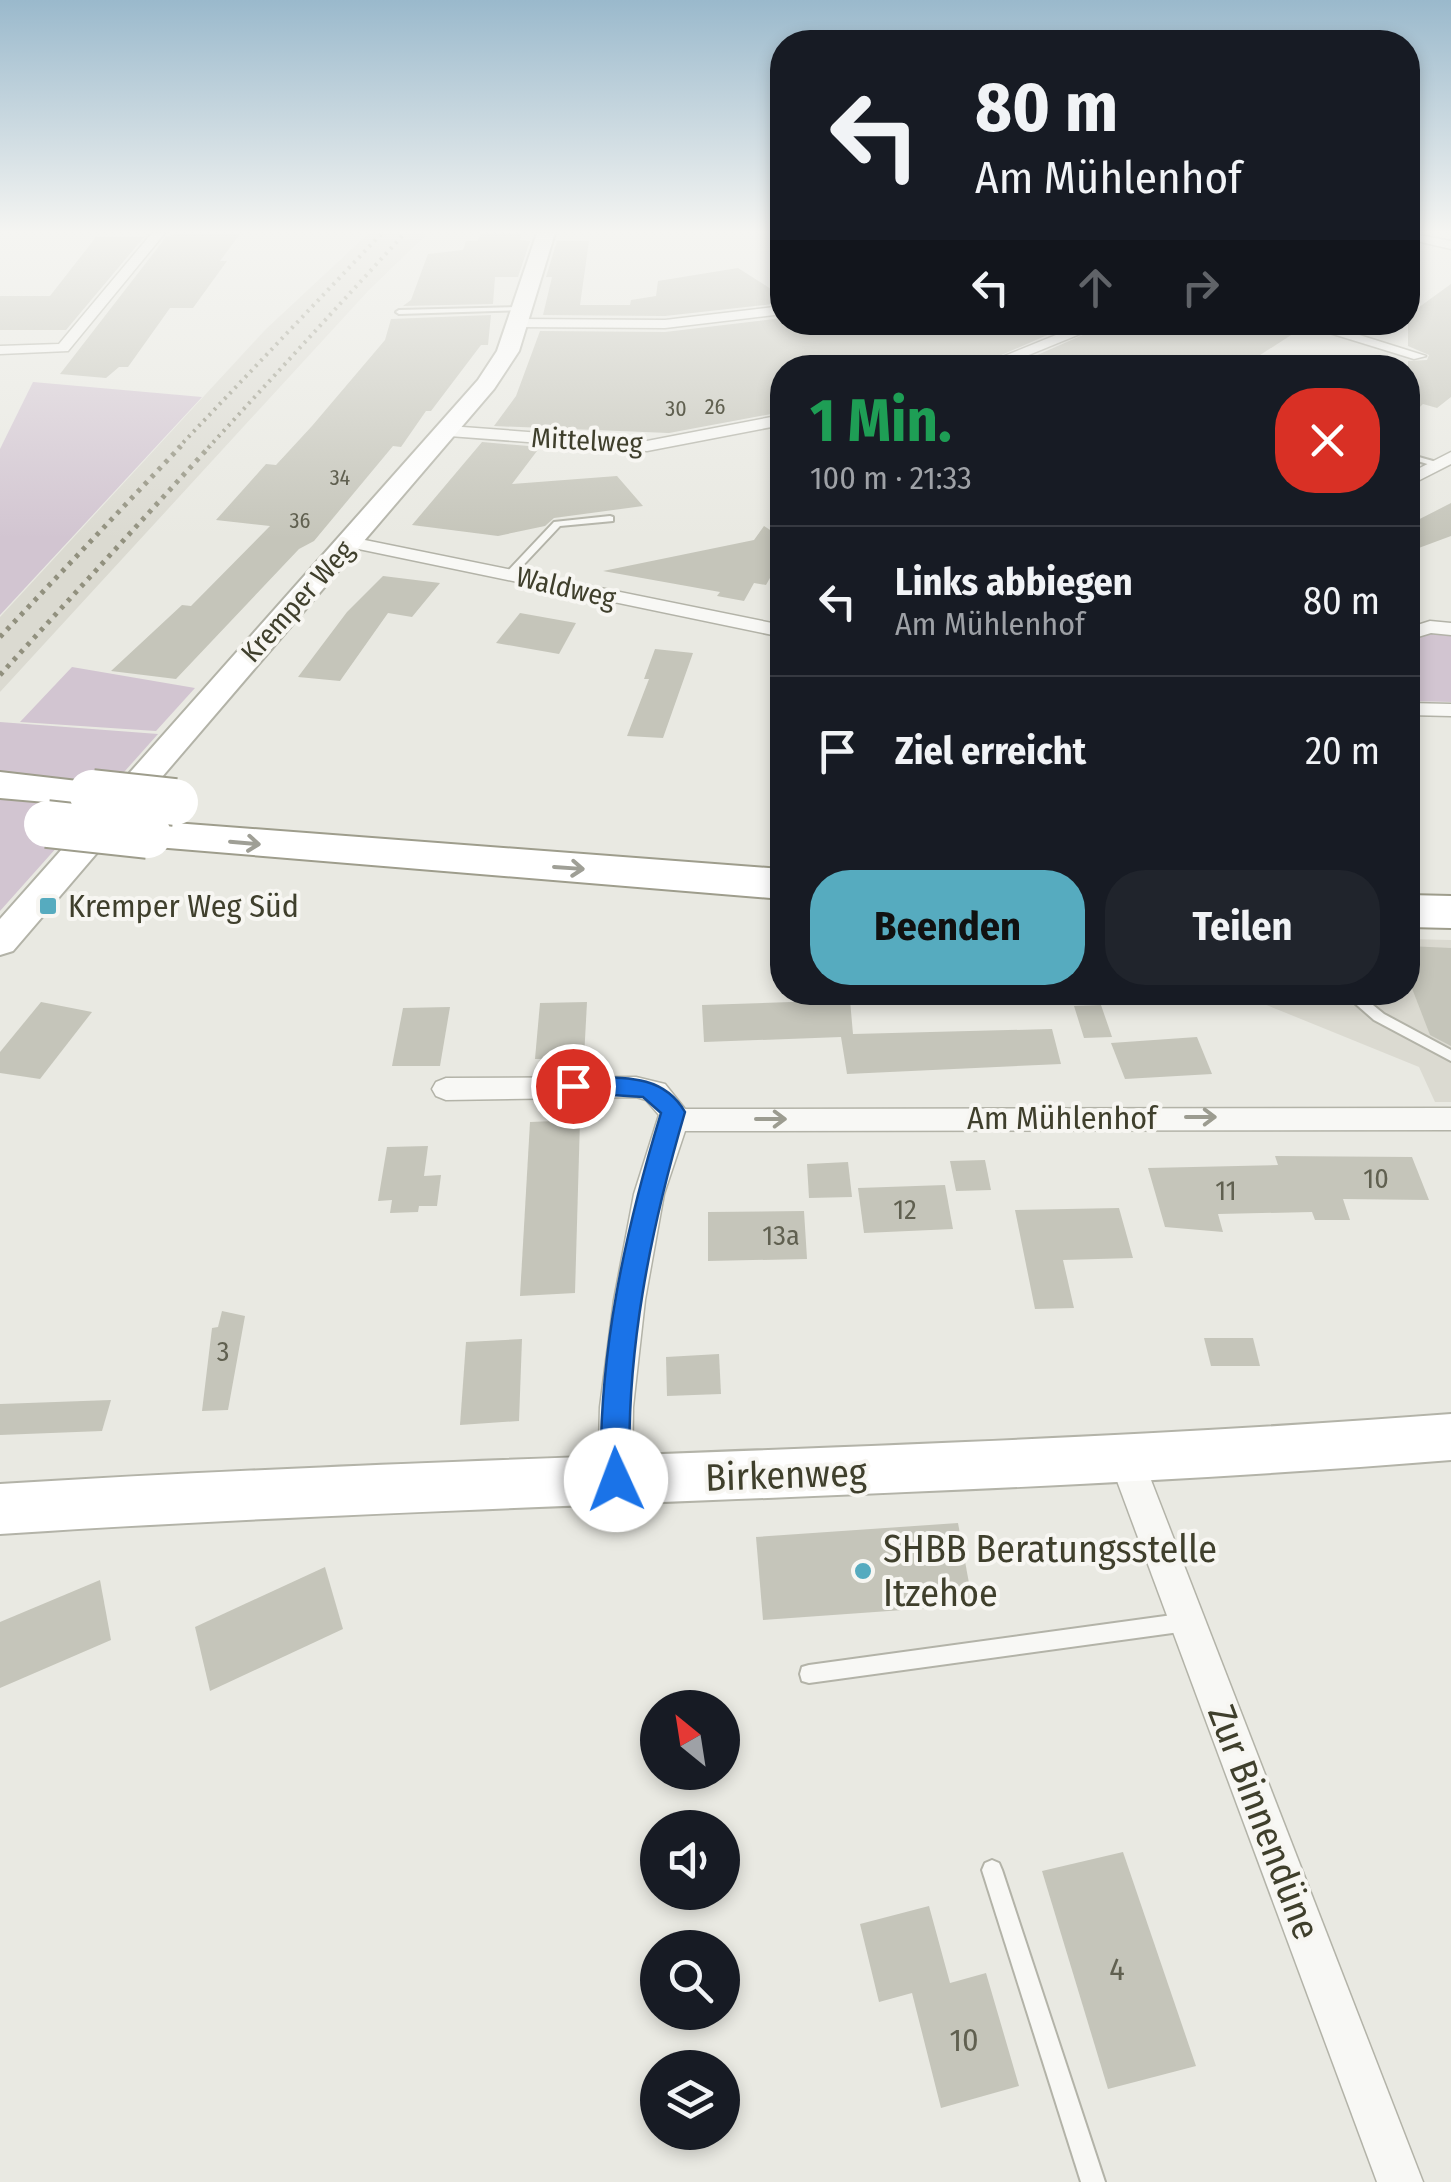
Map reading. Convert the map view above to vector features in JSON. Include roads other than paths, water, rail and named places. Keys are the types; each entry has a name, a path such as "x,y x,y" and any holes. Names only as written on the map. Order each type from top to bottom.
{"highway":[{"path":"0,785 80,792 162,819 770,883"},
{"path":"0,820 48,824 162,819 770,847"},
{"path":"1420,875 1451,876"},
{"path":"1420,911 1451,912"}],"street":[{"path":"0,350 62,348 73,335"},
{"name":"Kremper Weg","path":"0,942 449,431 504,361 513,335"},
{"path":"1016,355 1068,335"},
{"path":"1346,335 1416,355"},
{"name":"Mittelweg","path":"449,431 647,446 770,422"},
{"path":"1420,474 1444,461"},
{"name":"Waldweg","path":"350,542 770,629"},
{"path":"1420,630 1430,626 1451,629"},
{"path":"1420,709 1451,710"},
{"path":"446,1089 636,1087 662,1096 673,1120 650,1188 626,1316 613,1414 616,1480"},
{"name":"Am Mühlenhof","path":"673,1120 1451,1119"},
{"name":"Birkenweg","path":"0,1509 205,1494 1126,1462 1451,1437"},
{"name":"Zur Binnendüne","path":"1126,1462 1400,2182"}],"lane":[{"path":"510,574 557,524 610,519"},
{"path":"1364,1005 1451,1056"},
{"path":"809,1674 1188,1622"},
{"path":"992,1870 1093,2182"}],"railway":[{"path":"178,448 285,335"},
{"path":"208,448 312,335"},
{"path":"0,637 181,446"},
{"path":"0,675 210,446"}],"place":[{"name":"Kremper Weg Süd","path":"48,906"},
{"name":"SHBB Beratungsstelle Itzehoe","path":"863,1571"}]}
